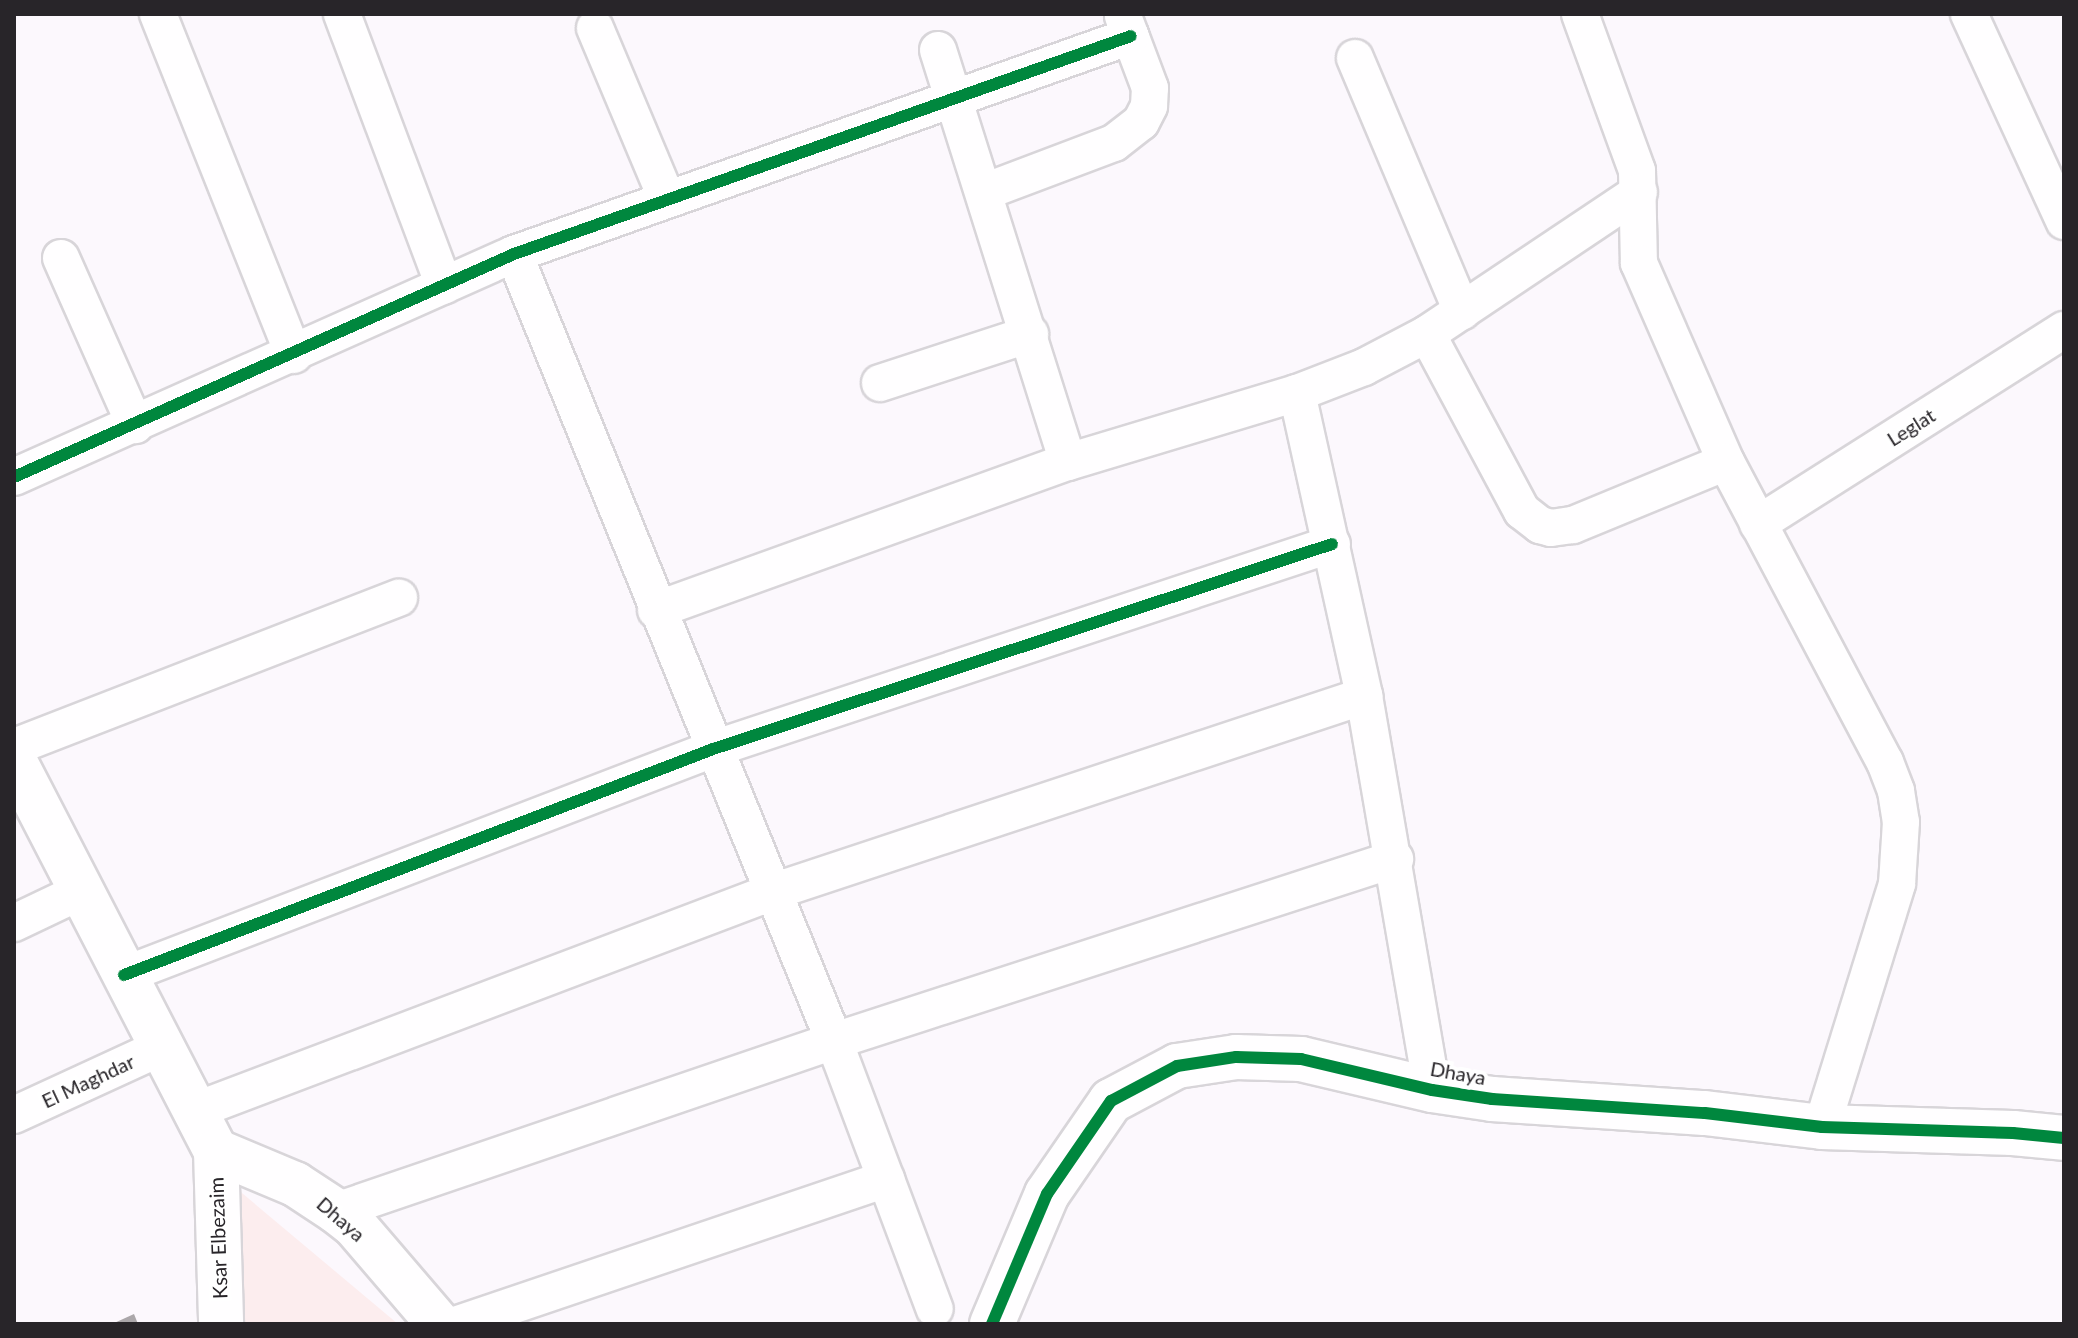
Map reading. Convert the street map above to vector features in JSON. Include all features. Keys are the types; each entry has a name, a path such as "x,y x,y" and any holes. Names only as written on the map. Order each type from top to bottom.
{"street":[{"path":"158,14 294,355"},
{"path":"342,14 444,286"},
{"path":"1580,14 1637,171 1639,263 1726,462 1885,762 1901,822 1897,884 1822,1127"},
{"path":"1969,14 2064,221"},
{"path":"14,477 294,355 514,254 953,97 1126,25 1150,88 1149,106 1141,122 1114,143 984,192"},
{"path":"595,28 667,199"},
{"path":"938,50 1068,462"},
{"path":"1355,58 1462,311"},
{"path":"656,610 1068,462 1297,393 1364,367 1427,334 1639,192"},
{"path":"514,254 656,610 834,1041 935,1309"},
{"path":"61,258 135,425"},
{"name":"Leglat","path":"1758,524 2064,330"},
{"path":"880,383 1030,334"},
{"path":"1427,334 1522,511 1540,525 1551,528 1573,525 1726,462"},
{"path":"1297,393 1364,696 1395,859 1432,1090"},
{"path":"124,975 713,749 1332,544"},
{"path":"216,1151 16,766 399,598"},
{"path":"194,1111 772,892 1364,696"},
{"path":"336,1211 834,1041 1395,859"},
{"path":"14,923 81,891"},
{"name":"El Maghdar","path":"14,1115 162,1047"},
{"name":"Dhaya","path":"992,1324 1047,1194 1111,1101 1177,1066 1236,1057 1301,1059 1432,1090 1492,1099 1705,1113 1822,1127 2013,1133 2064,1138"},
{"name":"Dhaya","path":"216,1151 295,1184 336,1211 355,1226 439,1324"},
{"name":"Ksar Elbezaim","path":"216,1151 221,1324"},
{"path":"458,1324 886,1179"}],"shaded area":[{"path":"230,1183 398,1324 212,1324"}],"building":[{"path":"134,1314 138,1324 112,1324"}],"cycle path":[{"path":"14,477 514,254 1131,36"},
{"path":"124,975 713,749 1332,544"},
{"path":"992,1324 1047,1194 1111,1101 1177,1066 1236,1057 1301,1059 1432,1090 1492,1099 1705,1113 1822,1127 2013,1133 2064,1138"}]}
